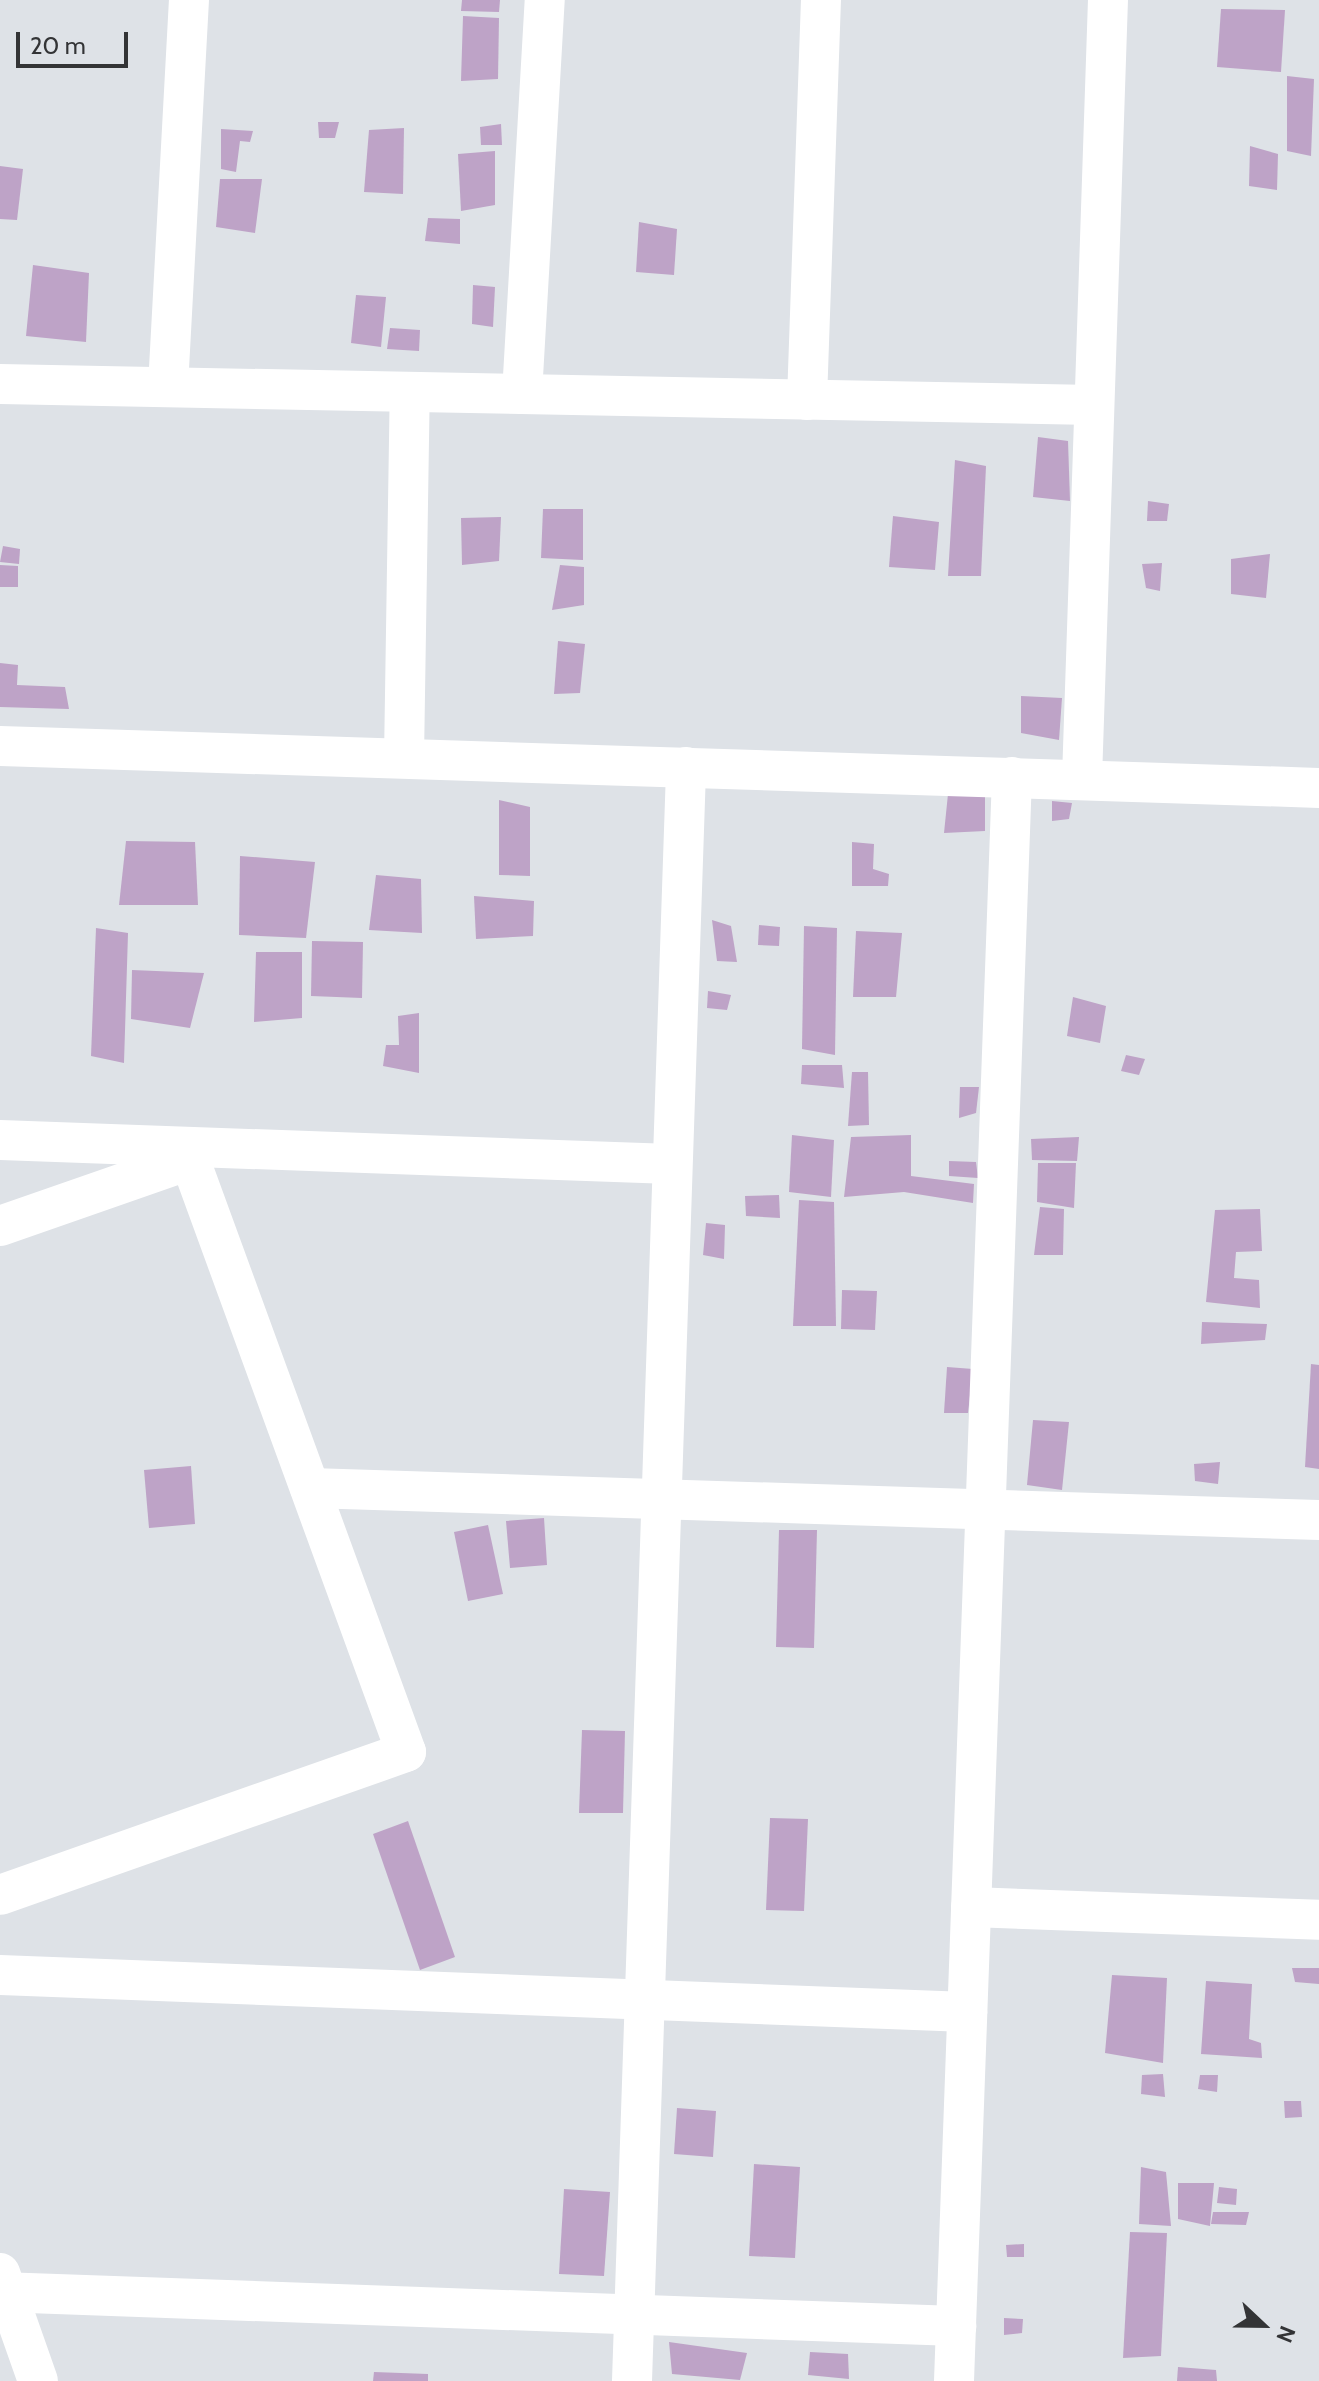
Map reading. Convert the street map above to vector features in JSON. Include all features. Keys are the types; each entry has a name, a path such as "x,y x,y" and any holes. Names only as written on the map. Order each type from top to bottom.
{"street":[{"path":"168,387 189,0"},
{"path":"522,394 545,0"},
{"path":"807,400 821,0"},
{"path":"1082,779 1108,0"},
{"path":"0,384 1094,405"},
{"path":"404,758 410,392"},
{"path":"0,746 1319,788"},
{"path":"632,2381 686,767"},
{"path":"954,2381 1012,777"},
{"path":"0,1140 672,1164"},
{"path":"0,1226 190,1160 406,1752 0,1895"},
{"path":"310,1488 1319,1520"},
{"path":"971,1907 1319,1920"},
{"path":"0,1975 967,2012"},
{"path":"38,2381 2,2286 956,2326"}],"building":[{"path":"462,0 500,0 499,12 461,11"},
{"path":"1221,9 1285,10 1281,72 1217,67"},
{"path":"463,16 499,18 498,79 461,81"},
{"path":"1287,76 1314,79 1311,156 1287,151"},
{"path":"318,122 339,122 335,138 319,138"},
{"path":"501,124 502,145 481,145 480,127"},
{"path":"404,128 403,194 364,192 369,130"},
{"path":"221,129 253,131 250,142 240,141 236,172 221,169"},
{"path":"1250,146 1278,154 1277,190 1249,186"},
{"path":"495,151 495,205 461,211 458,154"},
{"path":"0,166 23,169 17,220 0,219"},
{"path":"220,179 262,179 255,233 216,227"},
{"path":"428,218 460,219 460,244 425,241"},
{"path":"639,222 677,229 674,275 636,272"},
{"path":"33,265 89,273 86,342 26,336"},
{"path":"473,285 495,287 493,327 472,324"},
{"path":"356,295 386,297 381,347 351,343"},
{"path":"390,328 420,330 419,351 387,349"},
{"path":"1038,437 1068,441 1070,501 1033,497"},
{"path":"955,460 986,466 981,576 948,576"},
{"path":"1148,501 1169,504 1167,521 1147,521"},
{"path":"543,509 583,509 583,560 541,558"},
{"path":"893,516 939,522 935,570 889,567"},
{"path":"501,517 499,561 462,565 461,518"},
{"path":"3,546 20,549 19,564 0,562"},
{"path":"1270,554 1266,598 1231,594 1231,559"},
{"path":"1162,563 1160,591 1146,588 1142,564"},
{"path":"0,565 18,566 18,587 0,587"},
{"path":"560,565 584,567 584,605 552,610"},
{"path":"558,641 585,644 580,693 554,694"},
{"path":"0,663 18,665 17,685 65,687 69,709 0,707"},
{"path":"1021,696 1062,698 1059,740 1021,733"},
{"path":"948,794 985,796 985,831 944,833"},
{"path":"499,800 530,807 530,876 499,875"},
{"path":"1052,801 1072,803 1069,819 1052,821"},
{"path":"126,841 195,842 198,905 119,905"},
{"path":"852,842 874,844 873,869 889,874 888,886 852,886"},
{"path":"240,856 315,862 306,938 239,935"},
{"path":"376,875 421,879 422,933 369,930"},
{"path":"474,896 534,901 533,936 476,939"},
{"path":"712,920 731,926 737,962 717,961"},
{"path":"759,925 780,927 779,946 758,945"},
{"path":"804,926 837,928 835,1055 802,1049"},
{"path":"96,928 128,933 124,1063 91,1056"},
{"path":"856,931 902,933 896,997 853,997"},
{"path":"312,941 363,942 362,998 311,996"},
{"path":"256,952 302,952 302,1018 254,1022"},
{"path":"132,970 204,973 190,1028 131,1019"},
{"path":"708,991 731,995 727,1010 707,1008"},
{"path":"1073,997 1106,1006 1100,1043 1067,1036"},
{"path":"419,1013 419,1073 383,1066 386,1045 399,1045 398,1016"},
{"path":"1126,1055 1145,1059 1139,1075 1121,1071"},
{"path":"802,1065 842,1065 844,1088 801,1084"},
{"path":"852,1072 868,1072 869,1125 848,1126"},
{"path":"960,1087 979,1087 976,1113 959,1118"},
{"path":"792,1135 834,1140 831,1197 789,1192"},
{"path":"911,1135 911,1176 974,1184 973,1203 904,1192 844,1197 851,1137"},
{"path":"1079,1137 1077,1161 1032,1160 1031,1139"},
{"path":"949,1161 976,1162 978,1178 949,1176"},
{"path":"1038,1163 1076,1163 1074,1208 1037,1202"},
{"path":"779,1195 780,1218 746,1216 745,1196"},
{"path":"799,1200 834,1202 836,1326 793,1326"},
{"path":"1040,1207 1064,1209 1063,1255 1034,1255"},
{"path":"1260,1209 1262,1251 1236,1252 1234,1278 1259,1280 1260,1308 1206,1302 1215,1210"},
{"path":"706,1223 725,1225 724,1259 703,1255"},
{"path":"842,1290 877,1291 875,1330 841,1329"},
{"path":"1202,1322 1267,1324 1265,1340 1201,1344"},
{"path":"1311,1364 1319,1365 1319,1469 1305,1467"},
{"path":"947,1367 973,1369 968,1413 944,1413"},
{"path":"1033,1420 1069,1422 1062,1490 1027,1485"},
{"path":"1220,1462 1218,1484 1195,1481 1194,1464"},
{"path":"191,1466 195,1524 149,1528 144,1470"},
{"path":"544,1518 547,1565 510,1568 506,1521"},
{"path":"488,1525 503,1594 468,1601 454,1532"},
{"path":"779,1530 817,1530 814,1648 776,1647"},
{"path":"582,1730 625,1731 623,1813 579,1813"},
{"path":"770,1818 808,1819 804,1911 766,1910"},
{"path":"408,1821 455,1957 420,1970 373,1834"},
{"path":"1292,1968 1319,1968 1319,1984 1295,1982"},
{"path":"1112,1975 1167,1978 1163,2063 1105,2053"},
{"path":"1206,1981 1252,1984 1249,2039 1261,2043 1262,2058 1201,2054"},
{"path":"1163,2074 1165,2097 1141,2094 1142,2075"},
{"path":"1200,2075 1218,2075 1217,2092 1198,2089"},
{"path":"1284,2101 1301,2101 1302,2117 1285,2118"},
{"path":"677,2108 716,2111 713,2157 674,2154"},
{"path":"754,2164 800,2167 795,2258 749,2256"},
{"path":"1141,2167 1166,2172 1171,2226 1139,2224"},
{"path":"1178,2183 1214,2183 1210,2226 1178,2219"},
{"path":"1219,2187 1237,2189 1236,2205 1217,2203"},
{"path":"564,2189 610,2192 604,2276 559,2274"},
{"path":"1213,2212 1249,2212 1246,2225 1211,2224"},
{"path":"1130,2232 1167,2233 1161,2356 1123,2358"},
{"path":"1024,2244 1024,2257 1007,2257 1006,2245"},
{"path":"1004,2318 1023,2319 1022,2333 1004,2335"},
{"path":"669,2342 747,2353 740,2380 672,2374"},
{"path":"810,2352 848,2354 849,2379 808,2375"},
{"path":"1178,2367 1216,2370 1217,2381 1177,2381"},
{"path":"374,2372 428,2374 428,2381 373,2381"}]}
